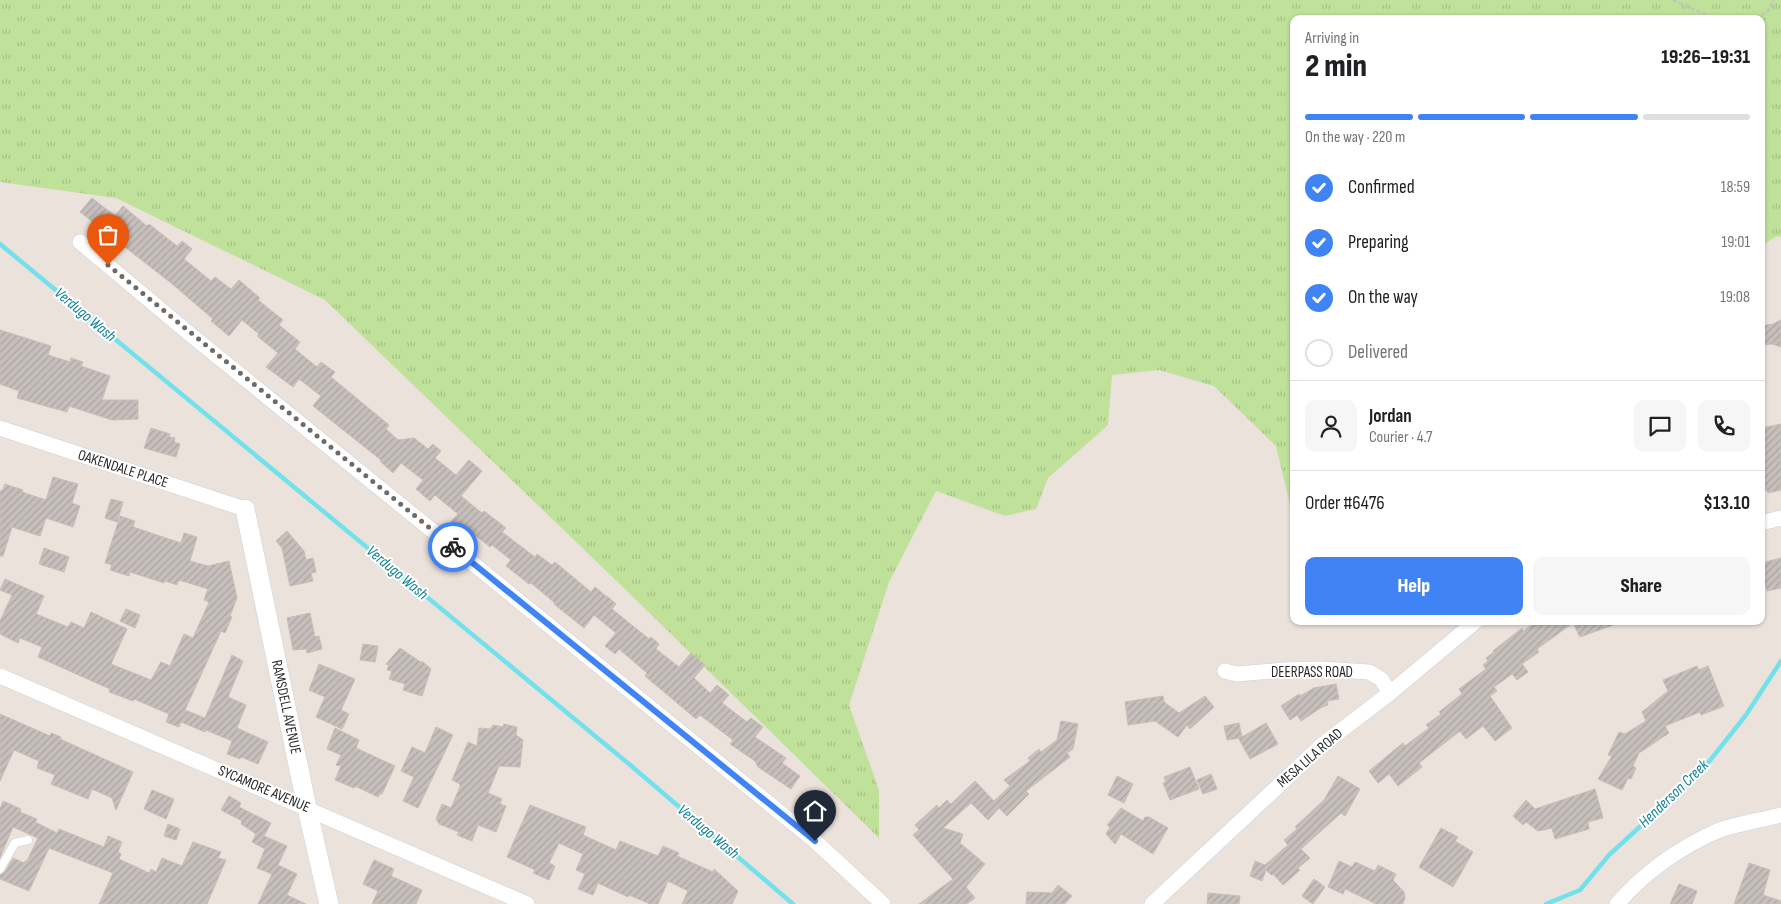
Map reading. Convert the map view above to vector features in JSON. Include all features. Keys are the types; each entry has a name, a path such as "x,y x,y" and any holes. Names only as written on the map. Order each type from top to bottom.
{"street":[{"path":"80,242 206,347 815,841 883,904"},
{"name":"OAKENDALE PLACE","path":"0,428 245,510"},
{"name":"RAMSDELL AVENUE","path":"245,510 329,904"},
{"path":"1765,522 1781,518"},
{"name":"MESA LILA ROAD","path":"1152,904 1322,745 1390,693 1471,625"},
{"name":"DEERPASS ROAD","path":"1225,671 1237,674 1294,670 1369,672 1381,679 1390,693"},
{"name":"SYCAMORE AVENUE","path":"0,676 527,904"},
{"path":"1617,904 1662,861 1718,831 1781,815"}],"lane":[{"path":"0,869 15,843 28,840"}],"path":[{"path":"1673,0 1706,15"},
{"path":"1762,15 1768,11 1774,0"}],"green space":[{"path":"0,0 1781,0 1781,237 1777,236 1765,244 1765,15 1290,15 1290,504 1276,446 1214,386 1159,370 1112,375 1108,425 1048,478 1036,509 1005,516 936,491 889,582 849,705 879,790 879,838 629,593 325,300 116,198 0,182"}],"building":[{"path":"92,198 115,216 123,206 147,226 149,224 177,246 182,241 192,249 184,259 211,281 215,277 231,289 239,280 260,298 258,300 283,320 279,325 300,342 295,349 317,367 321,362 335,372 331,377 389,425 386,429 398,440 414,438 428,449 433,444 441,451 435,458 456,475 469,460 482,471 461,496 482,513 484,511 506,528 502,532 535,557 537,554 552,565 555,562 591,592 595,587 607,596 616,604 612,609 649,639 651,637 659,644 656,649 679,667 691,653 705,665 694,678 710,693 717,685 729,695 722,703 747,722 751,718 763,727 755,737 786,758 782,763 800,776 791,789 758,767 755,761 730,744 733,740 700,715 696,719 645,676 647,673 619,649 615,654 605,646 616,633 594,615 584,628 531,583 529,584 506,566 511,560 492,545 490,547 468,529 465,532 451,521 458,514 435,495 430,501 416,489 423,480 401,463 393,473 381,460 313,406 321,396 299,379 293,387 266,367 278,353 257,336 259,334 242,320 229,336 211,321 213,319 171,283 80,212"},
{"path":"1781,320 1781,347 1772,344 1765,345 1765,325"},
{"path":"0,330 51,346 48,355 70,362 71,358 83,362 81,366 110,376 102,400 138,400 138,419 112,420 69,406 67,412 17,398 19,391 0,384"},
{"path":"1781,424 1781,490 1768,493 1767,490 1765,490 1765,427"},
{"path":"151,428 170,434 169,437 175,438 174,442 180,444 176,457 144,448"},
{"path":"53,477 78,484 72,503 80,506 73,527 46,518 40,536 12,527 3,556 0,556 0,490 2,491 5,484 46,500"},
{"path":"111,499 123,502 117,522 105,518"},
{"path":"120,516 135,521 133,527 181,543 184,533 197,537 190,561 208,566 229,561 237,598 230,616 232,617 225,633 221,631 185,710 205,718 232,655 243,661 228,697 246,705 237,728 268,742 258,764 227,754 232,741 181,722 179,727 166,722 169,714 134,699 133,701 109,692 110,689 38,657 42,647 20,638 18,643 0,634 0,621 12,595 0,590 5,579 44,596 36,614 68,627 71,622 84,628 91,612 127,629 111,664 151,680 161,662 170,666 184,634 193,638 209,602 204,600 208,589 179,580 177,585 165,581 164,583 130,572 129,576 110,570 112,565 105,563"},
{"path":"287,531 304,551 306,560 313,558 316,572 311,573 313,581 290,586 282,548 276,541"},
{"path":"44,548 69,557 64,572 39,564"},
{"path":"1781,558 1781,588 1767,591 1765,562"},
{"path":"126,609 140,615 135,628 120,621"},
{"path":"310,613 315,637 319,636 322,649 307,653 306,649 293,650 287,618"},
{"path":"1531,625 1570,625 1537,649 1539,652 1522,664 1528,672 1517,680 1512,674 1494,687 1497,691 1490,696 1512,728 1495,741 1483,726 1466,739 1460,731 1419,763 1422,767 1398,786 1389,774 1378,783 1369,771 1403,743 1405,746 1429,728 1426,725 1462,694 1459,689 1486,669 1483,665 1488,661 1486,658 1522,628 1523,631"},
{"path":"1574,625 1613,625 1580,637"},
{"path":"363,644 378,646 375,662 360,660"},
{"path":"400,648 422,663 422,661 431,669 422,696 403,690 405,684 389,679 392,671 387,670 389,665 386,664"},
{"path":"319,664 355,679 341,710 349,714 342,729 316,717 325,697 309,690"},
{"path":"1697,666 1699,670 1708,666 1724,706 1701,715 1700,712 1665,726 1669,733 1639,753 1633,766 1636,768 1631,779 1628,778 1622,790 1598,779 1612,756 1608,755 1619,732 1625,734 1646,721 1642,712 1668,691 1663,680"},
{"path":"1336,684 1339,699 1327,701 1328,705 1301,721 1297,715 1290,720 1281,706 1299,694 1300,696 1314,688"},
{"path":"1163,696 1164,702 1179,713 1205,696 1214,707 1190,729 1187,725 1178,737 1155,721 1128,725 1125,702"},
{"path":"0,714 50,736 51,733 61,737 60,739 133,772 116,810 112,798 92,789 88,799 51,784 55,775 37,768 39,761 14,750 0,781"},
{"path":"1061,721 1078,724 1073,749 1067,753 1070,757 1026,791 1029,794 1007,816 999,808 988,820 971,803 943,828 963,834 960,843 985,864 966,887 975,898 967,904 919,904 953,879 913,835 919,830 915,825 937,805 939,808 947,800 951,804 975,781 994,801 1010,786 1004,780 1030,761 1028,758 1039,749 1041,752 1057,740"},
{"path":"1239,723 1242,737 1266,723 1278,744 1250,759 1240,738 1227,740 1224,726"},
{"path":"504,724 517,727 516,735 523,740 520,767 499,766 488,793 502,799 500,804 506,806 496,832 478,825 472,841 457,835 459,832 439,824 436,819 442,804 451,808 460,787 460,784 452,780 468,742 477,746 479,728 490,729 493,725 503,727"},
{"path":"436,727 453,735 418,808 403,801 414,777 401,771 412,747 425,753"},
{"path":"335,728 359,740 356,748 395,766 382,794 378,797 355,786 354,788 335,780 341,766 336,765 341,755 327,749"},
{"path":"1190,767 1199,789 1170,800 1163,783 1166,782 1164,777"},
{"path":"1211,774 1217,789 1203,794 1197,780"},
{"path":"1117,776 1133,784 1124,803 1108,795"},
{"path":"1338,776 1360,789 1345,816 1341,813 1301,849 1310,858 1298,868 1300,870 1283,885 1273,874 1271,875 1266,870 1262,881 1250,876 1255,861 1265,865 1288,845 1284,840 1324,800"},
{"path":"1595,789 1603,818 1588,822 1589,829 1555,839 1552,828 1538,831 1526,822 1523,825 1513,816 1526,800 1535,809"},
{"path":"152,790 174,799 166,819 144,809"},
{"path":"229,796 241,803 239,807 271,823 264,836 287,846 278,865 297,874 287,895 306,904 258,904 272,874 257,868 265,849 252,842 256,834 241,824 242,821 221,810"},
{"path":"3,801 21,809 20,812 37,819 35,822 57,833 59,829 104,847 108,836 122,842 118,852 121,854 119,859 149,873 151,869 156,872 162,858 182,866 193,842 221,852 218,858 226,860 207,904 99,904 113,873 49,848 29,891 0,879 0,875 5,872 13,858 24,863 27,861 38,838 13,827 0,858 0,809"},
{"path":"530,805 586,827 583,835 616,850 620,841 658,856 663,846 679,853 677,856 713,872 714,869 738,891 732,904 682,904 688,891 668,881 658,904 650,904 629,895 628,897 598,883 593,895 578,889 585,874 576,870 583,854 559,843 549,863 555,866 549,880 533,873 535,870 507,857"},
{"path":"1121,808 1143,821 1145,817 1149,817 1168,828 1153,854 1121,834 1115,844 1106,834 1110,827 1107,825"},
{"path":"168,824 180,829 176,840 164,836"},
{"path":"1441,828 1458,837 1455,841 1473,852 1453,887 1419,867"},
{"path":"374,860 394,869 391,876 422,890 416,904 372,904 378,891 363,884"},
{"path":"1339,861 1352,867 1355,862 1375,871 1378,865 1396,874 1393,880 1404,892 1403,904 1376,904 1345,889 1343,894 1328,887"},
{"path":"1749,863 1770,870 1763,895 1781,901 1781,904 1734,904"},
{"path":"1314,879 1325,887 1313,904 1302,896"},
{"path":"1679,884 1697,891 1692,904 1670,904"},
{"path":"1058,885 1072,896 1065,904 1026,904 1027,892 1052,893"},
{"path":"1208,893 1240,896 1239,904 1207,904"}],"waterway":[{"name":"Verdugo Wash","path":"0,244 629,764 793,904"},
{"name":"Henderson Creek","path":"1546,904 1580,890 1609,855 1704,768 1746,715 1781,661"}],"way so far":[{"path":"108,265 453,547"}],"route":[{"path":"453,547 815,841"}]}
